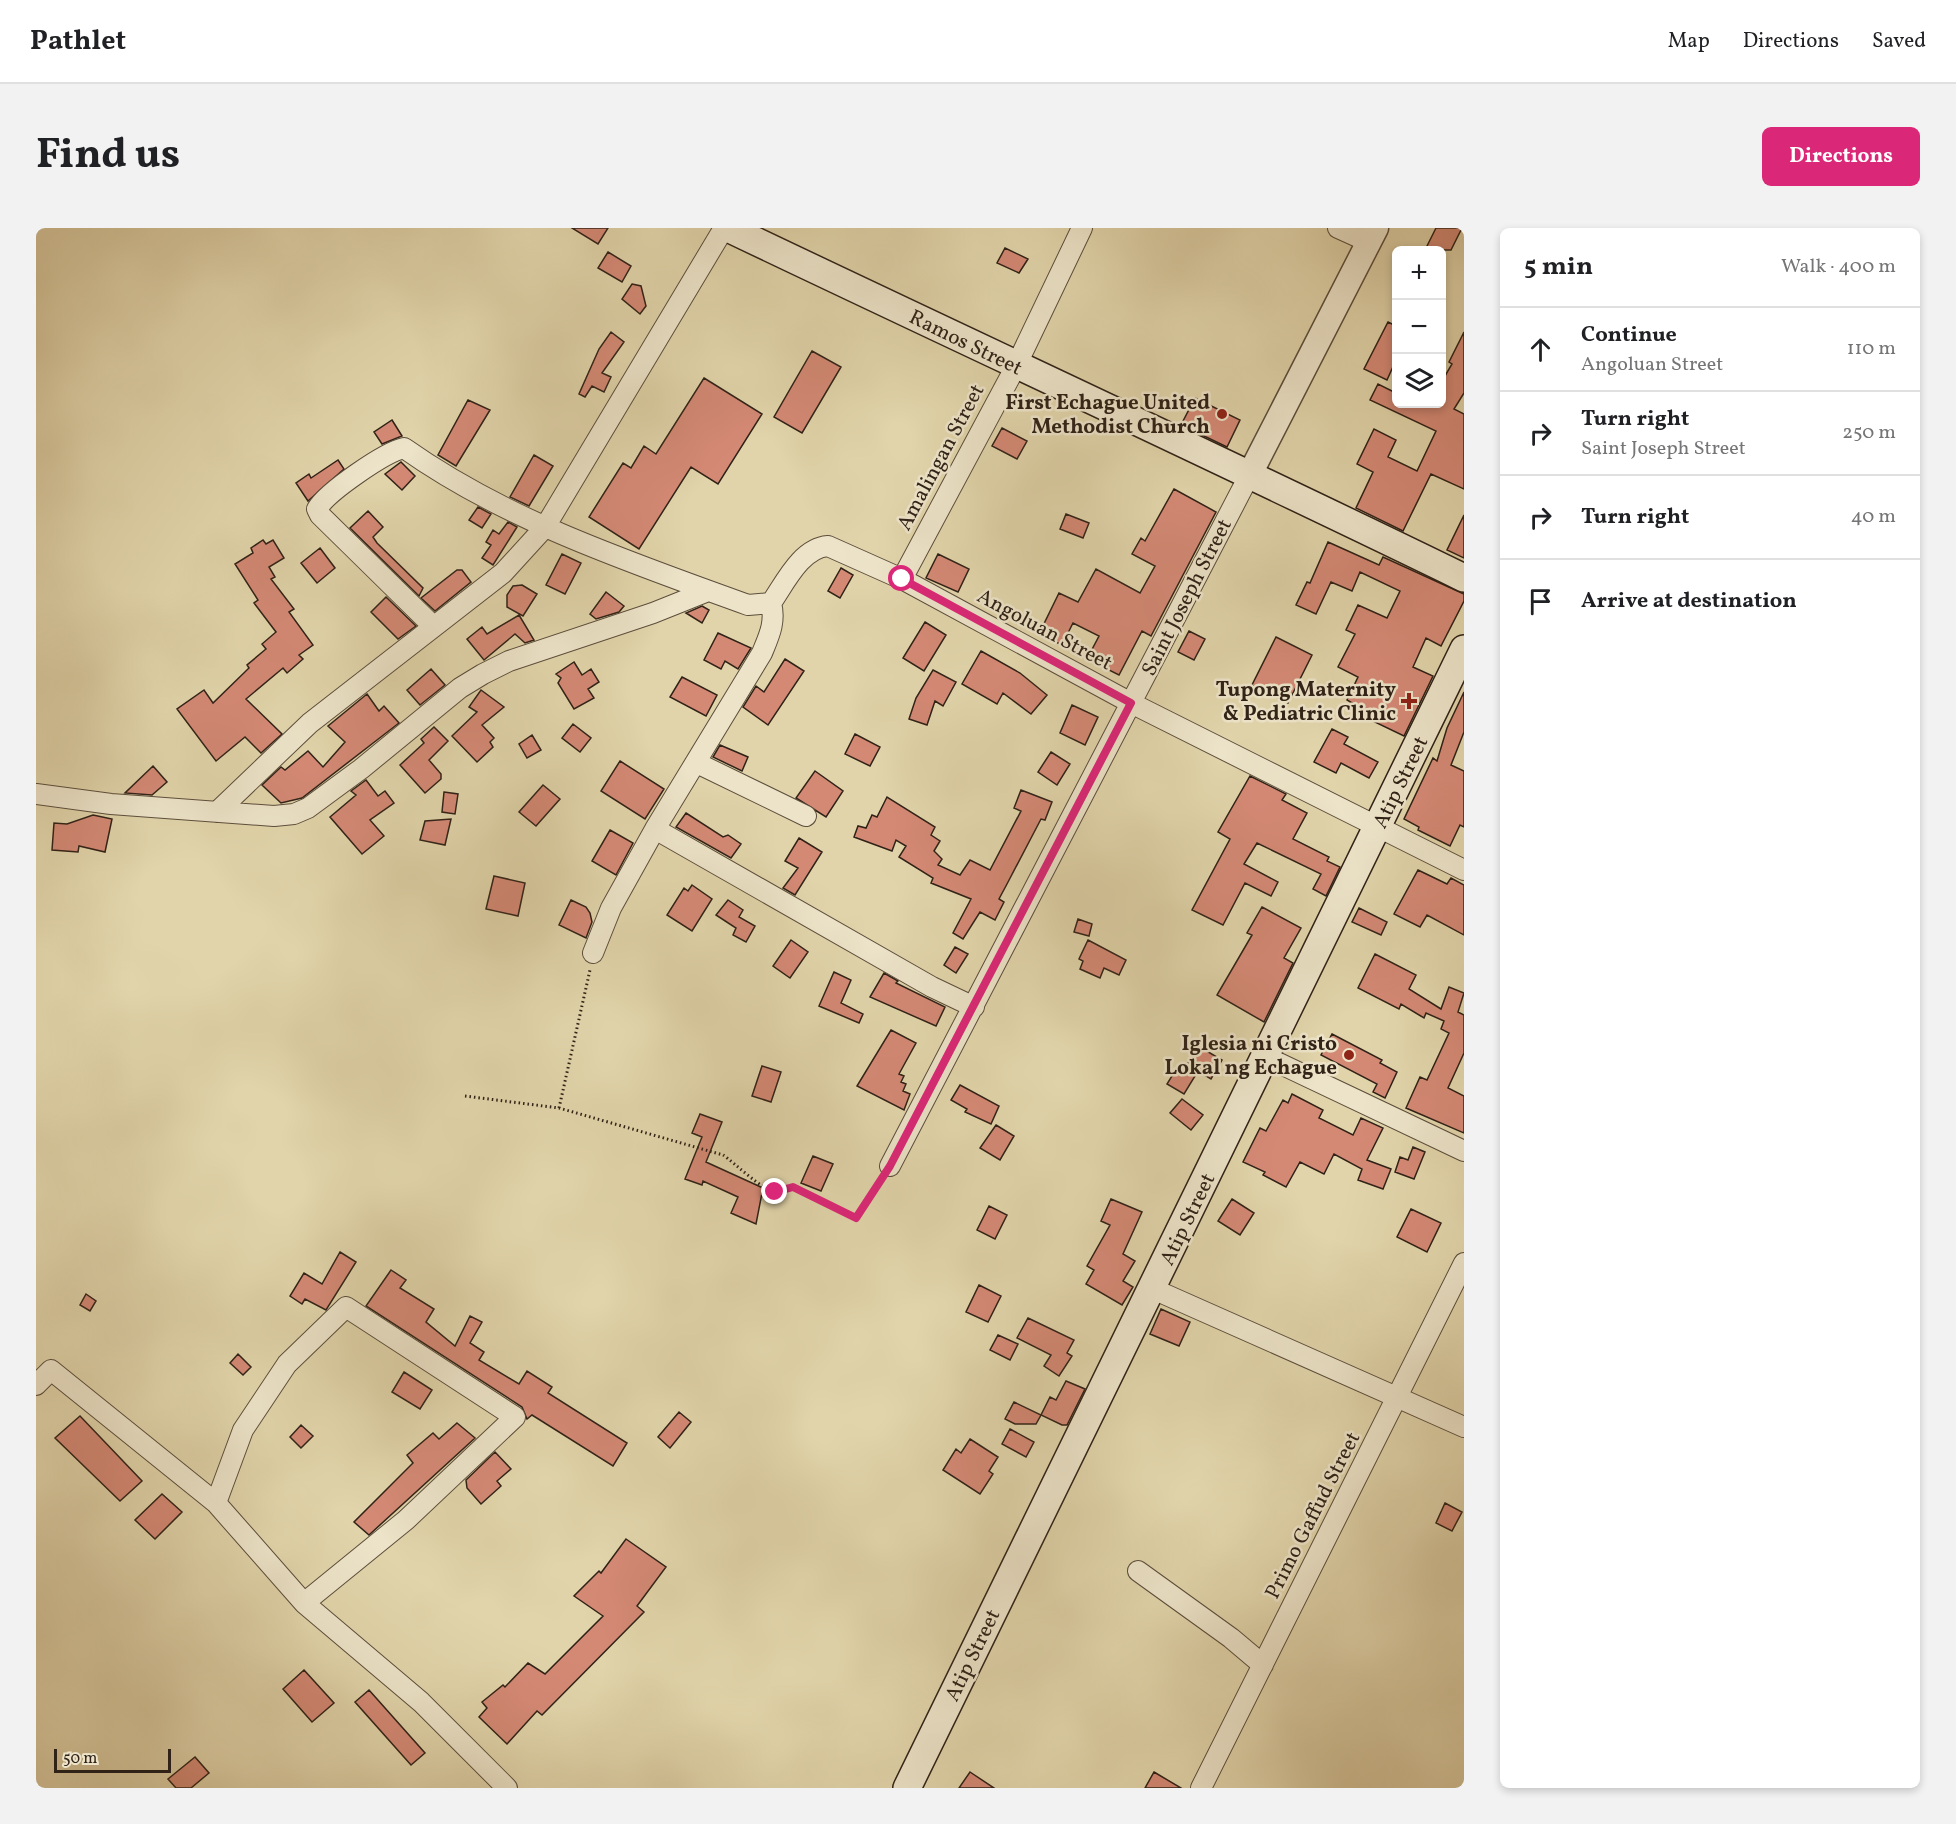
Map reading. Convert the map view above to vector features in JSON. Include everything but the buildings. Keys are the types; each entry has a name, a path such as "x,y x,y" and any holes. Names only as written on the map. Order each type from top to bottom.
{"main road":[{"name":"Ramos Street","path":"728,228 1016,366 1250,474 1464,579"},
{"name":"Atip Street","path":"907,1788 1464,649"}],"street":[{"path":"216,812 261,766 310,723 503,573 545,527 724,228"},
{"name":"Amalingan Street","path":"902,579 1016,366 1082,228"},
{"path":"1338,228 1372,235"},
{"name":"Saint Joseph Street","path":"890,1166 1372,235"},
{"path":"433,626 320,515 317,508 321,502 388,453 404,448 461,485 545,527 748,605 771,603 773,622 762,652 611,908 593,953"},
{"name":"Angoluan Street","path":"771,603 801,561 813,551 828,546 902,579 1131,703 1464,870"},
{"path":"36,794 111,804 274,816 294,814 308,808 361,770 460,688 483,674 509,662 653,613 708,591"},
{"path":"697,763 806,816"},
{"path":"655,830 932,987 974,1007"},
{"path":"1266,1057 1464,1150"},
{"name":"Primo Gaffud Street","path":"1201,1788 1399,1397 1464,1263"},
{"path":"1152,1289 1464,1427"},
{"path":"216,1503 243,1430 287,1364 346,1307 515,1417 406,1520 304,1603"},
{"path":"36,1385 51,1370 216,1503 304,1603 421,1702 507,1788"},
{"path":"1138,1571 1231,1638 1263,1665"}],"path":[{"path":"559,1108 593,953"},
{"path":"465,1096 559,1108 723,1155 739,1165 765,1189 775,1192 793,1187 856,1218 890,1166"}],"place":[{"name":"First Echague United Methodist Church","path":"1222,414"},
{"name":"Tupong Maternity & Pediatric Clinic","path":"1409,701"},
{"name":"Iglesia ni Cristo Lokal ng Echague","path":"1349,1055"}],"route":[{"path":"775,1192 793,1187 856,1218 890,1166 1131,703 902,579"}]}
